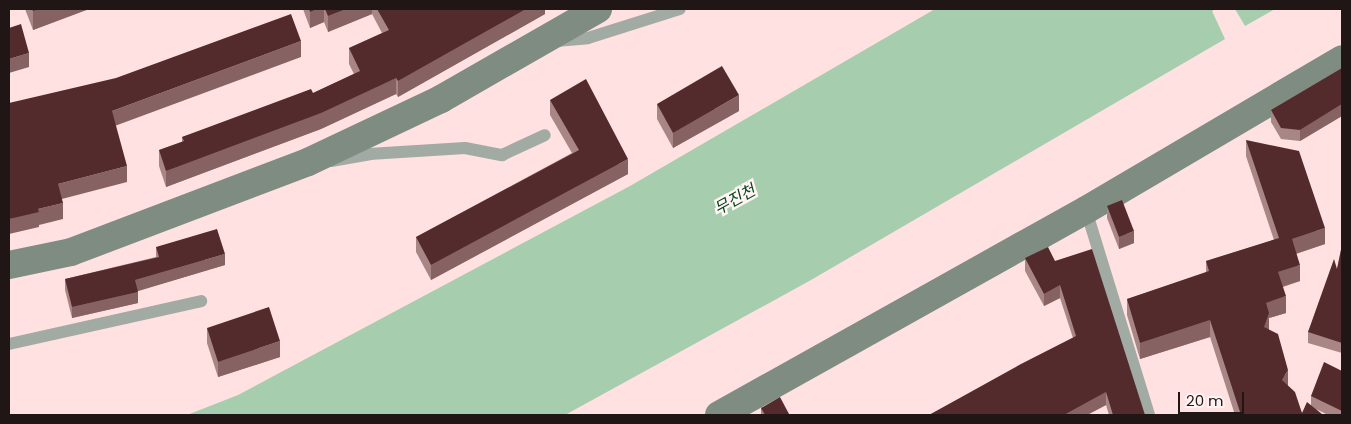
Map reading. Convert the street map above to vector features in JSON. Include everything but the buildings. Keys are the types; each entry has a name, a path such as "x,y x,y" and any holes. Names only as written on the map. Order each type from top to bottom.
{"street":[{"path":"9,265 71,252 308,162 441,99 598,9"},
{"path":"719,415 1086,210 1342,59"}],"lane":[{"path":"541,41 588,38 680,9"},
{"path":"308,162 370,154 465,148 502,155 545,135"},
{"path":"1086,210 1149,415"},
{"path":"9,344 201,301"}],"water":[{"name":"무진천","path":"935,9 1216,9 1212,11 1225,39 811,280 565,415 187,415 238,395 630,186"},
{"path":"1235,9 1275,9 1245,26"}]}
